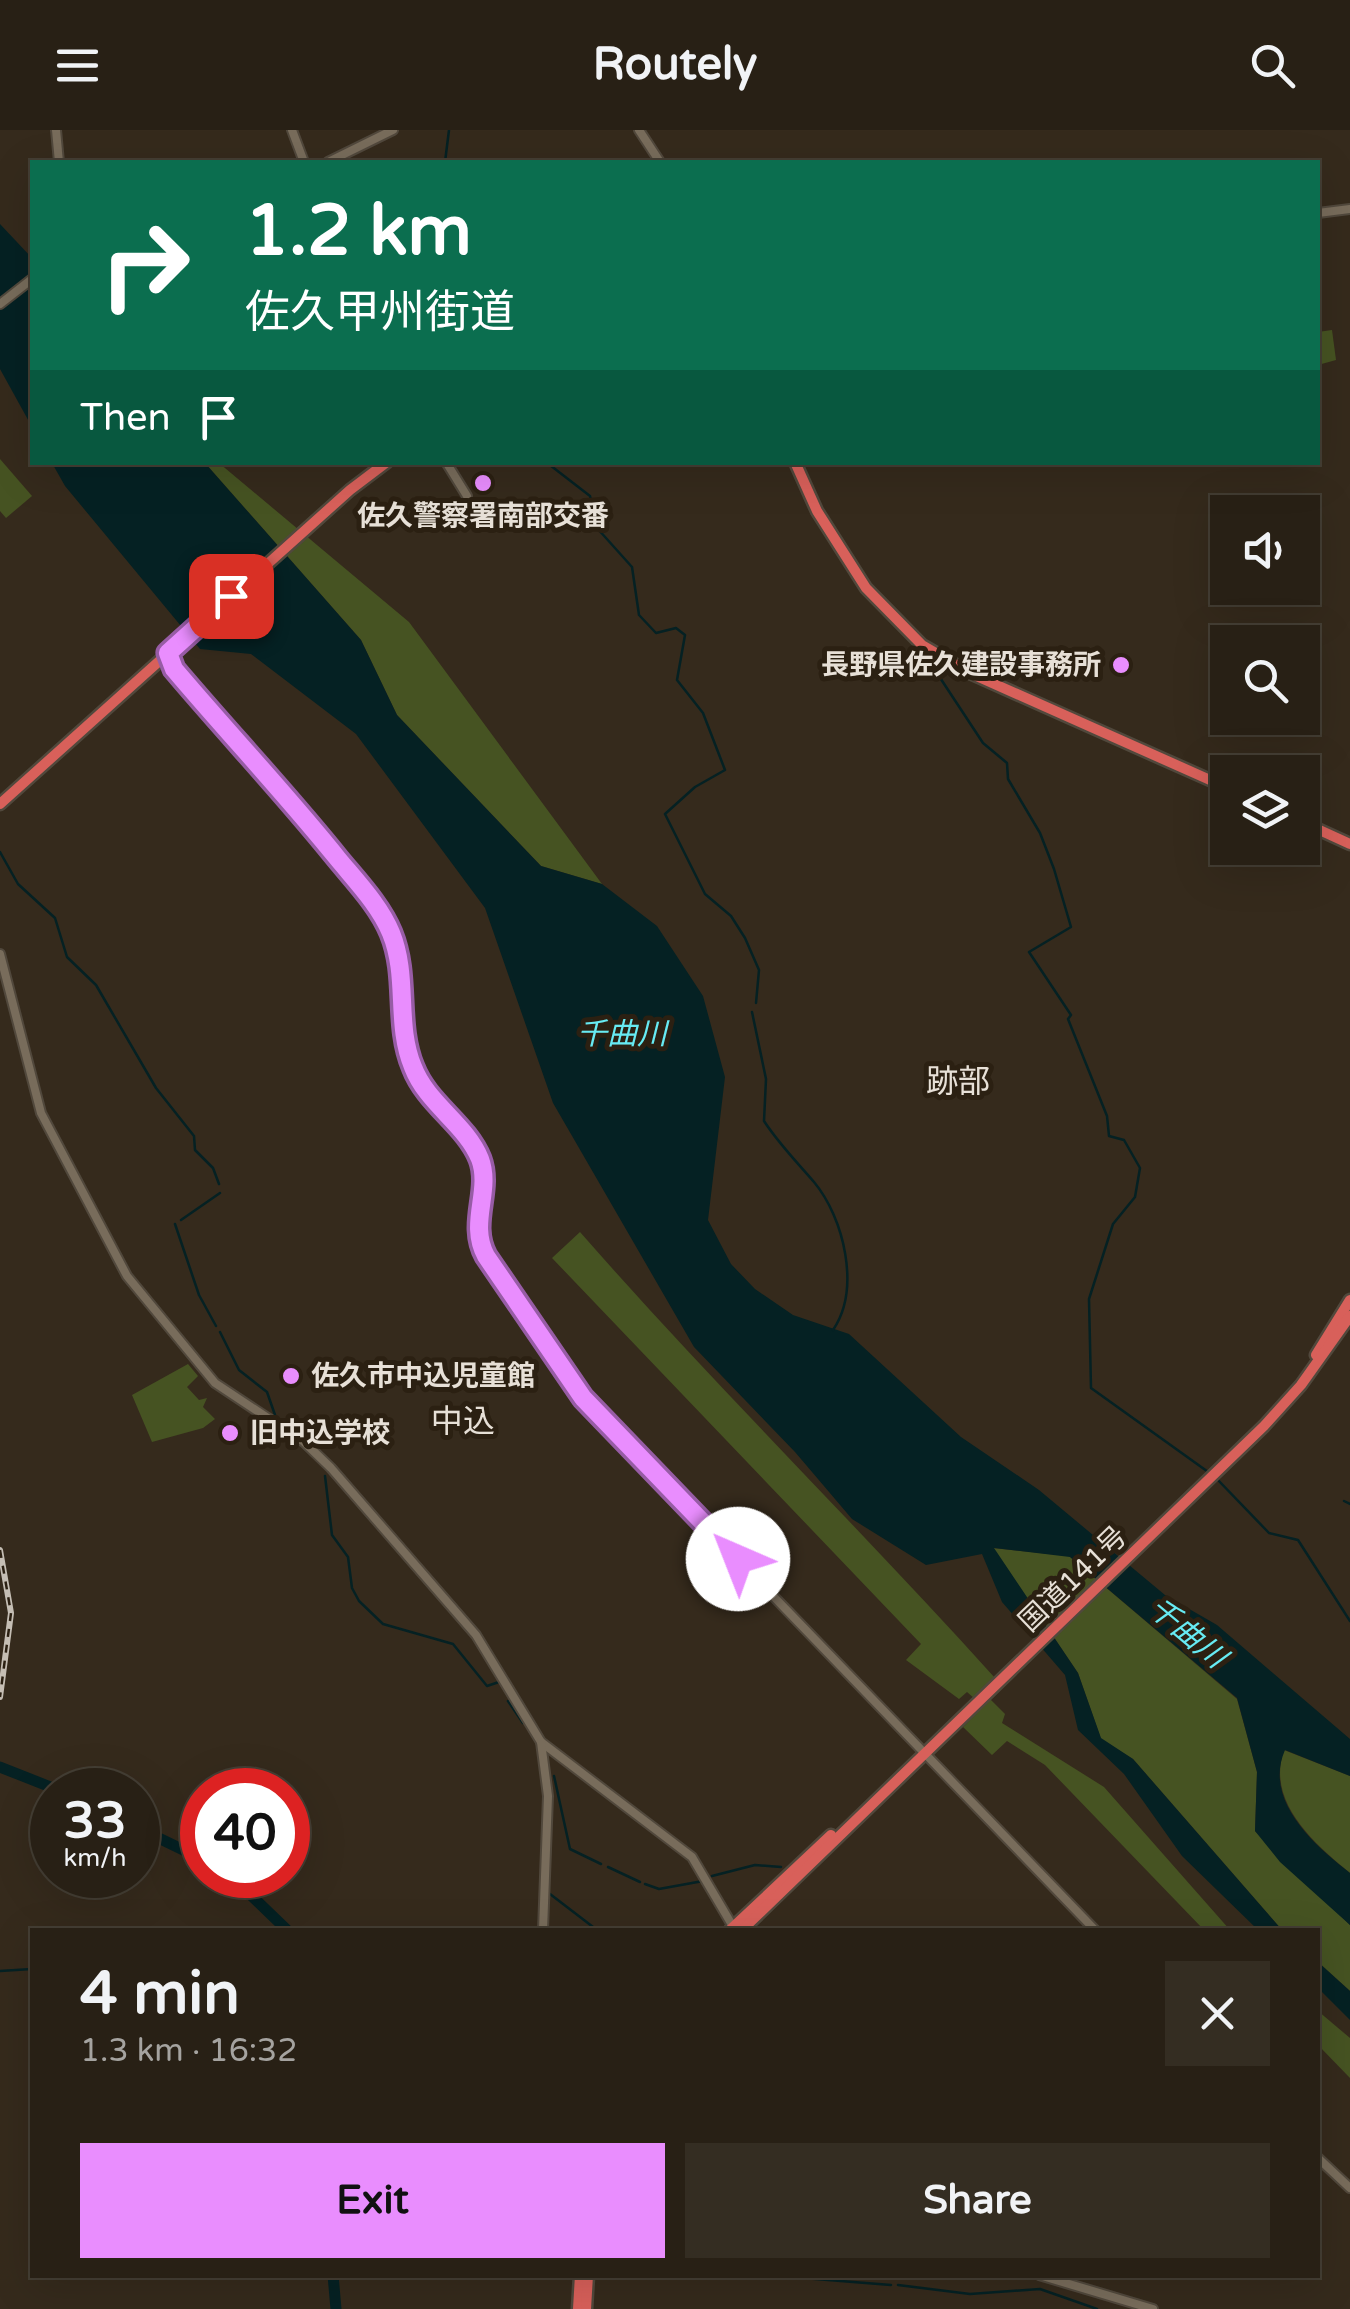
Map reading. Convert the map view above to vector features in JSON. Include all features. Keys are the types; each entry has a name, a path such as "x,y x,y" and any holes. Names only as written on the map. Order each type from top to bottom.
{"highway":[{"path":"0,804 350,490 383,465"},
{"path":"796,465 816,511 866,588 922,645 972,674 1210,780"},
{"path":"1320,830 1348,842"},
{"name":"国道141号","path":"1283,1406 1350,1300"},
{"name":"国道141号","path":"736,1928 924,1754 1244,1446 1283,1406 1350,1316"},
{"path":"580,2278 582,2305"},
{"path":"582,2305 587,2278"}],"street":[{"path":"56,130 58,160"},
{"path":"292,130 303,160"},
{"path":"332,160 393,130"},
{"path":"638,130 659,160"},
{"path":"1320,213 1350,209"},
{"path":"0,304 30,280"},
{"path":"448,465 467,496"},
{"path":"170,651 174,669 263,766 390,929 402,968 403,1028 412,1066 425,1092 478,1155 482,1178 479,1241 590,1406 1093,1928"},
{"path":"0,954 44,1122 134,1286 215,1384 304,1442 330,1468 476,1635 540,1742 548,1789 543,1928"},
{"path":"540,1742 692,1856 734,1928"},
{"path":"1320,2160 1350,2188"},
{"path":"1048,2278 1153,2309"}],"green space":[{"path":"1332,330 1336,360 1320,364 1320,332"},
{"path":"0,459 32,496 6,518 0,511"},
{"path":"207,465 221,465 409,622 602,884 541,866 397,715 361,640"},
{"path":"580,1232 995,1678 982,1691 1005,1714 1002,1723 1104,1787 1228,1928 1202,1928 1045,1765 1007,1741 992,1755 963,1727 983,1706 967,1692 959,1699 906,1660 921,1644 552,1258"},
{"path":"188,1364 198,1376 187,1387 199,1400 207,1398 203,1407 215,1419 203,1428 152,1442 132,1395"},
{"path":"993,1548 1069,1556 1237,1699 1257,1772 1255,1831 1350,1925 1350,1991 1320,1964 1320,1928 1280,1928 1133,1759 1101,1739 1078,1673"},
{"path":"1284,1750 1350,1776 1350,1873 1308,1834 1287,1803 1280,1769"},
{"path":"1320,2013 1350,2038 1350,2078 1320,2047"}],"water":[{"path":"0,224 30,256 30,423 0,369"},
{"name":"千曲川","path":"53,465 207,465 361,640 397,715 541,866 602,884 657,926 703,996 725,1077 708,1220 731,1264 755,1289 793,1315 849,1334 961,1437 1039,1490 1165,1595 1217,1625 1350,1739 1350,1776 1285,1750 1280,1768 1286,1804 1296,1820 1350,1873 1350,1925 1280,1862 1255,1831 1257,1772 1237,1698 1070,1557 994,1548 1078,1673 1101,1738 1133,1759 1280,1928 1256,1928 1182,1856 1124,1774 1078,1730 1065,1675 1002,1602 982,1554 926,1565 852,1519 795,1452 694,1347 553,1103 485,908 356,734 251,654 200,649 65,486"},
{"path":"1320,1964 1350,1991 1350,2020 1320,1990"}],"waterway":[{"path":"445,160 449,130"},
{"path":"550,465 590,496 597,528 632,567 639,615 656,633 676,628 685,635 677,680 703,713 725,770 695,787 665,814 705,894 731,916 745,938 759,970 756,1003"},
{"path":"929,661 983,743 1007,763 1008,779 1040,833 1071,927 1029,952 1071,1015 1068,1019 1107,1116 1109,1136 1124,1140 1140,1168 1135,1197 1113,1224 1089,1299 1091,1388 1211,1474"},
{"path":"0,852 18,884 55,918 67,957 96,985 156,1088 194,1136 195,1150 213,1168 219,1184"},
{"path":"752,1012 766,1079 764,1121 825,1197 841,1234 846,1295 833,1330"},
{"path":"181,1220 220,1193"},
{"path":"175,1224 199,1295 216,1326"},
{"path":"220,1332 239,1370 267,1392 275,1415"},
{"path":"296,1429 306,1436"},
{"path":"325,1476 332,1535 348,1557 352,1588 359,1601 383,1624 453,1644 487,1686 499,1682"},
{"path":"1217,1479 1269,1533 1298,1540 1350,1621"},
{"path":"1344,1501 1350,1504"},
{"path":"508,1701 523,1723"},
{"path":"0,1767 30,1779"},
{"path":"554,1776 570,1849 601,1864"},
{"path":"160,1839 180,1848"},
{"path":"712,1876 755,1865 781,1867"},
{"path":"608,1867 640,1882"},
{"path":"645,1884 659,1889 703,1881"},
{"path":"550,1894 594,1928"},
{"path":"254,1898 285,1928"},
{"path":"0,1971 30,1969"},
{"path":"333,2278 336,2309"},
{"path":"803,2278 891,2285"},
{"path":"898,2285 970,2294 1040,2289 1097,2309"}],"railway":[{"path":"0,1550 11,1613 0,1697"}],"place":[{"name":"佐久警察署南部交番","path":"483,483"},
{"name":"長野県佐久建設事務所","path":"1121,665"},
{"name":"佐久市中込児童館","path":"291,1376"},
{"name":"旧中込学校","path":"230,1433"}],"district":[{"name":"跡部","path":"958,1082"},
{"name":"中込","path":"463,1422"}],"route":[{"path":"231,596 168,653 174,669 263,766 390,929 402,968 403,1028 412,1066 425,1092 470,1142 482,1168 477,1234 486,1256 583,1398 738,1559"}]}
